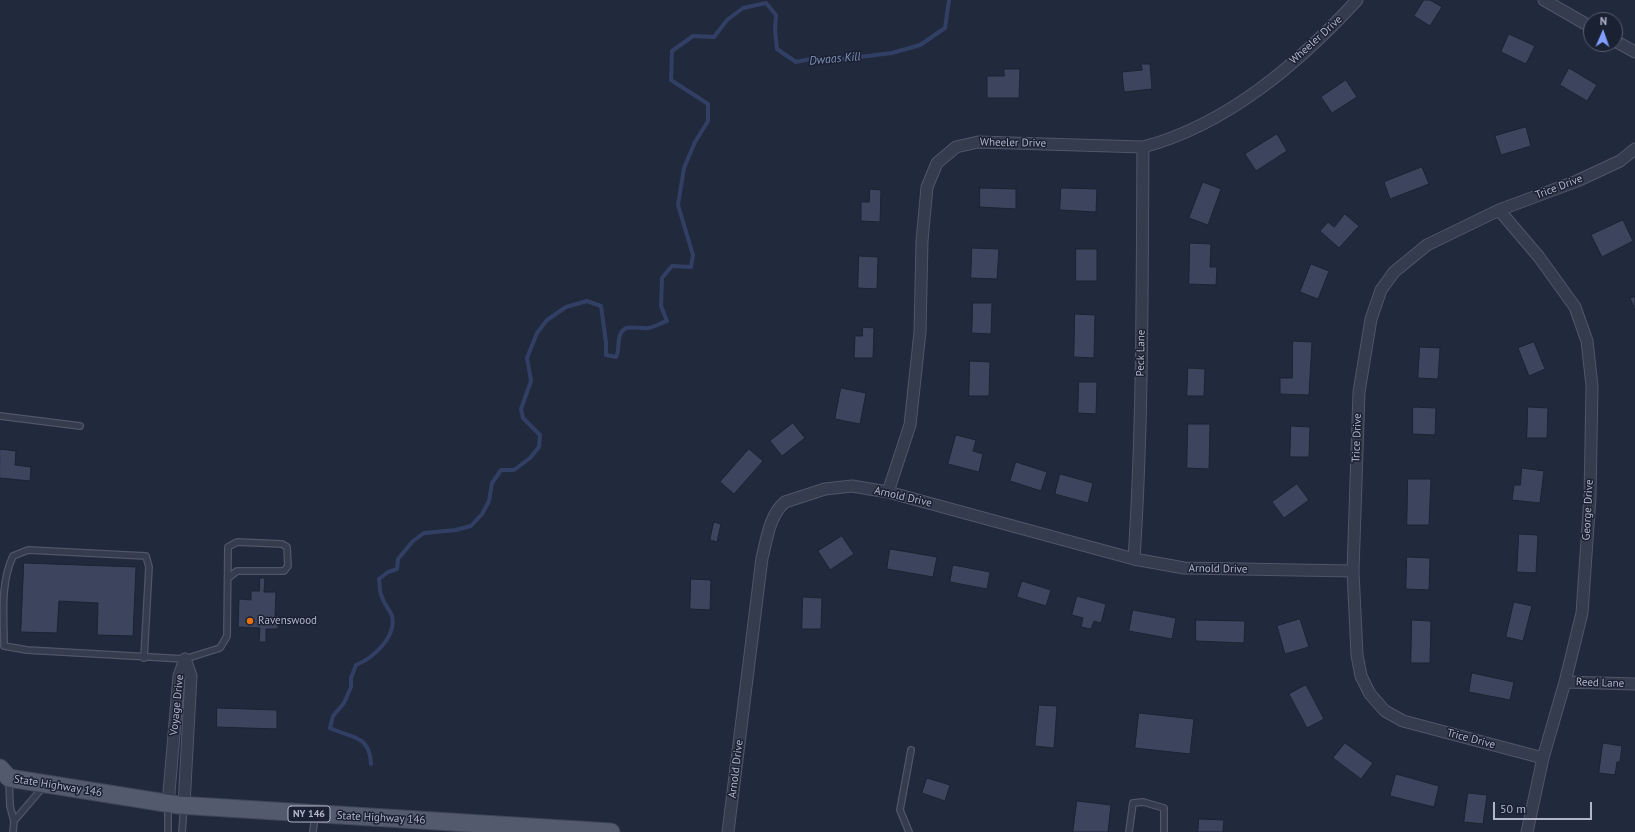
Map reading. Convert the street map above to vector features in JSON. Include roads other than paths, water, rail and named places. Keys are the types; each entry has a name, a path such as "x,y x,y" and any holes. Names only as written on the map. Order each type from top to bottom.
{"main road":[{"name":"State Highway 146","path":"3,777 176,805 610,832"}],"street":[{"name":"Wheeler Drive","path":"888,492 910,425 920,332 922,241 927,187 937,163 956,147 978,142 1143,147 1167,140 1207,122 1256,91 1303,53 1357,0"},
{"path":"1544,0 1583,22"},
{"path":"1623,45 1635,52"},
{"name":"Peck Lane","path":"1134,559 1141,371 1143,147"},
{"name":"Trice Drive","path":"1543,758 1403,721 1385,711 1370,694 1361,676 1357,655 1353,571 1359,392 1371,319 1381,290 1394,272 1427,245 1499,210 1577,181 1620,161 1635,149"},
{"name":"George Drive","path":"1499,210 1539,257 1575,307 1587,341 1592,386 1590,497 1582,612 1565,682 1543,758 1527,832"},
{"name":"Arnold Drive","path":"728,832 762,558 772,519 785,502 825,490 852,486 888,492 1134,559 1184,568 1353,571"},
{"name":"Voyage Drive","path":"176,805 179,676 185,659"},
{"name":"Voyage Drive","path":"176,805 191,676 185,659"},
{"name":"Reed Lane","path":"1565,682 1635,684"}],"lane":[{"path":"0,416 80,426"},
{"path":"144,658 149,567 146,556 28,550 13,556 7,569 4,600 4,646 27,650 144,658 185,659 220,648 227,636 228,547 237,542 282,544 287,547 288,566 284,571 238,571 228,578"},
{"path":"909,832 900,810 911,750"},
{"path":"3,777 14,821 13,832"},
{"path":"14,821 46,784"},
{"path":"1129,832 1133,803 1143,802 1164,808 1164,832"},
{"path":"168,832 176,805"},
{"path":"176,805 182,832"},
{"path":"314,832 315,814"}],"waterway":[{"name":"Dwaas Kill","path":"371,764 370,754 363,742 358,738 330,728 333,716 344,703 351,687 351,678 356,665 363,662 376,652 391,632 393,624 392,616 381,595 379,579 388,572 397,569 398,559 413,541 424,533 456,530 471,526 482,514 489,501 492,483 501,470 514,470 530,458 539,447 540,435 523,418 521,409 531,381 527,358 537,333 547,320 566,307 587,301 601,306 606,342 606,355 616,357 622,331 633,327 649,328 667,321 661,306 662,278 672,266 691,267 693,255 678,205 684,168 695,142 708,121 708,104 671,80 672,51 693,36 714,37 727,20 743,8 766,3 776,15 775,30 777,49 796,62 815,58 843,59 892,53 920,45 945,28 949,0"}],"place":[{"name":"Ravenswood","path":"250,621"}]}
